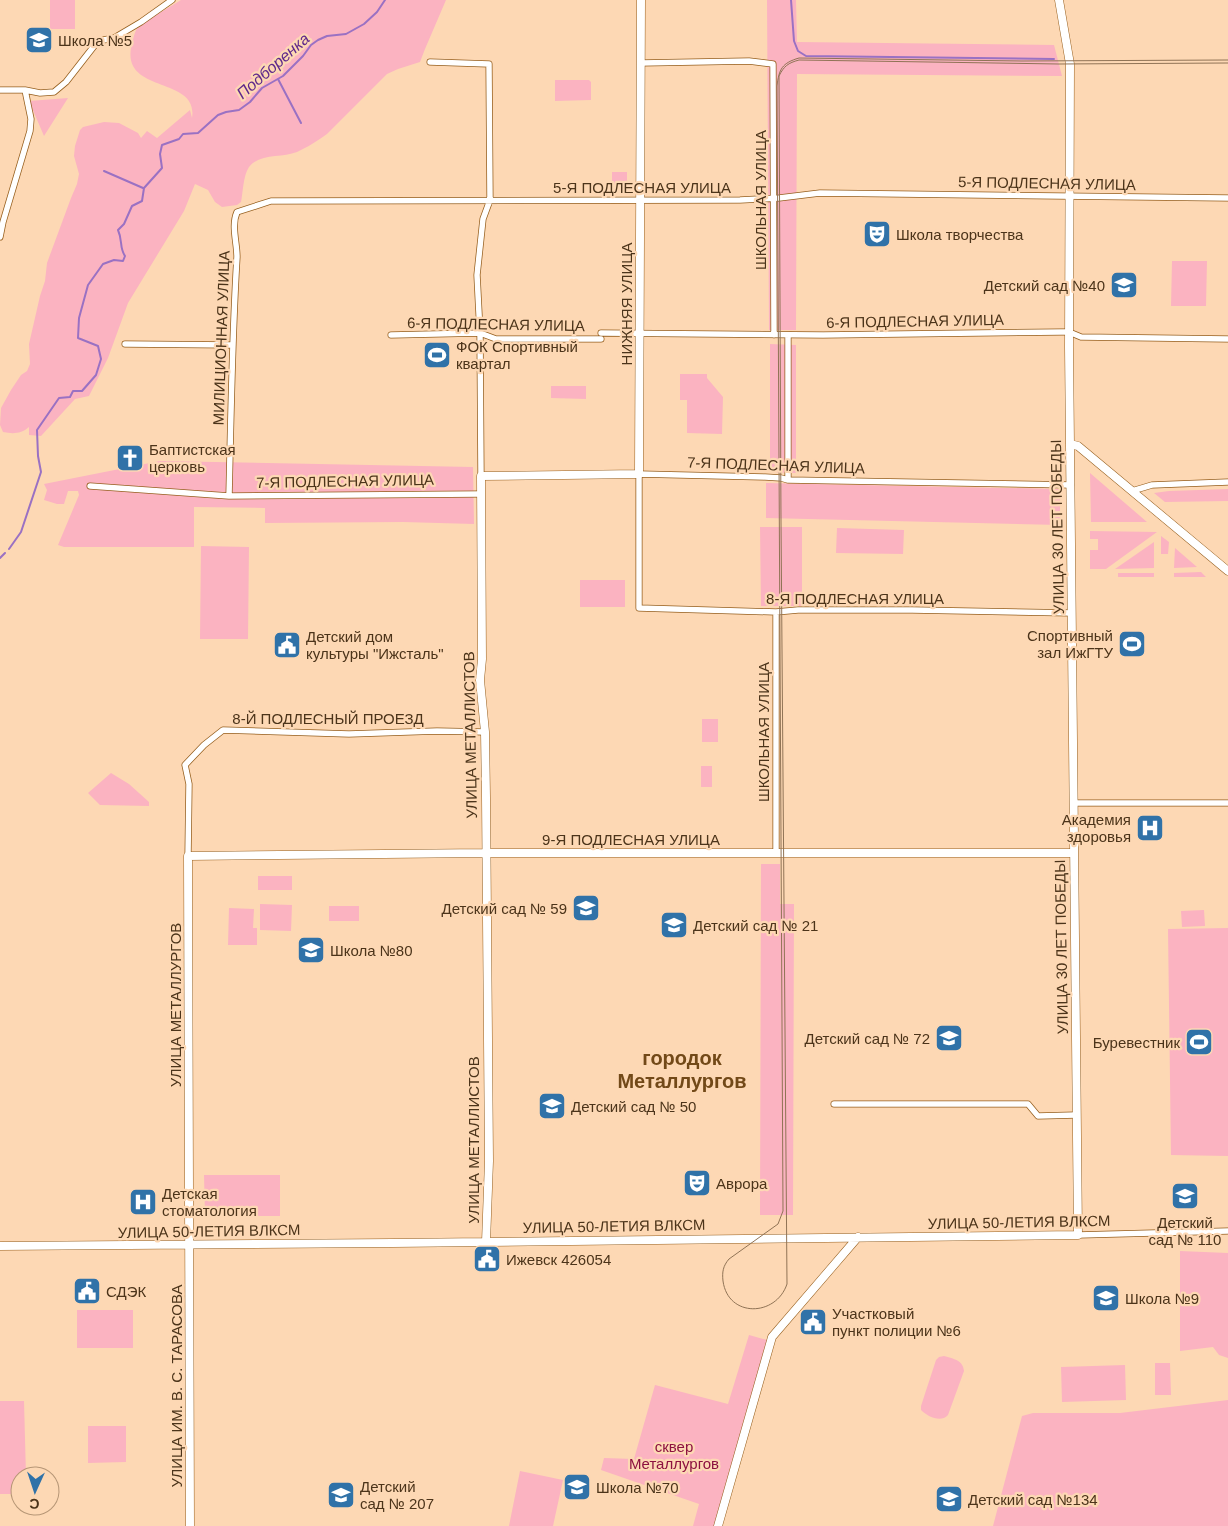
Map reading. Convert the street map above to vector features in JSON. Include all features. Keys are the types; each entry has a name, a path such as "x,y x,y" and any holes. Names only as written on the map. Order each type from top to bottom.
{"main road":[{"name":"НИЖНЯЯ УЛИЦА","path":"639,474 642,0"},
{"name":"УЛИЦА 30 ЛЕТ ПОБЕДЫ","path":"1059,0 1070,64 1070,485 1078,1235"},
{"path":"1070,444 1078,446 1228,571"},
{"name":"7-Я ПОДЛЕСНАЯ УЛИЦА","path":"481,476 639,474"},
{"name":"УЛИЦА МЕТАЛЛИСТОВ","path":"481,476 482,659 480,680 485,732 486,853 488,1161 486,1242"},
{"name":"9-Я ПОДЛЕСНАЯ УЛИЦА","path":"188,856 486,853 1074,853"},
{"name":"УЛИЦА МЕТАЛЛУРГОВ","path":"188,856 189,1245"},
{"name":"УЛИЦА 50-ЛЕТИЯ ВЛКСМ","path":"0,1246 1078,1235"},
{"path":"718,1526 772,1337 858,1237"},
{"name":"УЛИЦА ИМ. В. С. ТАРАСОВА","path":"189,1245 190,1526"}],"street":[{"path":"0,90 25,90 40,93 54,92 66,82 98,41 114,38 172,0"},
{"name":"ШКОЛЬНАЯ УЛИЦА","path":"641,63 749,61 773,64 774,335"},
{"name":"УЛИЦА МЕТАЛЛИСТОВ","path":"430,62 489,64 490,200 483,218 477,275 480,333 481,476"},
{"path":"0,237 30,131 31,119 25,90"},
{"name":"5-Я ПОДЛЕСНАЯ УЛИЦА","path":"237,212 271,202 774,198 820,193 1228,198"},
{"name":"МИЛИЦИОННАЯ УЛИЦА","path":"229,496 232,345 237,253 234,223 237,212"},
{"name":"6-Я ПОДЛЕСНАЯ УЛИЦА","path":"391,334 480,333 496,339 640,334 788,335 1070,332 1081,337 1228,339"},
{"path":"788,335 788,480"},
{"path":"125,344 232,345"},
{"name":"7-Я ПОДЛЕСНАЯ УЛИЦА","path":"639,474 781,478 788,480 1070,485"},
{"name":"НИЖНЯЯ УЛИЦА","path":"639,474 639,608"},
{"path":"1132,491 1152,485 1228,482"},
{"name":"7-Я ПОДЛЕСНАЯ УЛИЦА","path":"90,486 229,496 481,494"},
{"name":"8-Я ПОДЛЕСНАЯ УЛИЦА","path":"639,608 776,612 798,610 922,610 1072,613"},
{"name":"ШКОЛЬНАЯ УЛИЦА","path":"776,612 776,853"},
{"name":"8-Й ПОДЛЕСНЫЙ ПРОЕЗД","path":"185,765 204,745 223,730 349,734 437,731 485,732"},
{"name":"УЛИЦА МЕТАЛЛУРГОВ","path":"185,765 189,784 188,856"},
{"path":"1074,803 1228,804"},
{"path":"834,1104 1028,1104 1038,1116 1076,1115"},
{"name":"УЛИЦА 50-ЛЕТИЯ ВЛКСМ","path":"1078,1235 1228,1231"}],"green space":[{"path":"50,0 75,0 75,29 50,29"},
{"path":"181,0 446,0 420,62 387,74 327,134 312,144 291,154 265,158 254,163 247,171 241,202 237,205 222,207 215,202 208,190 195,184 184,211 128,303 108,358 89,396 75,399 41,436 29,435 29,427 17,433 3,432 0,425 1,408 11,390 21,375 27,371 30,364 29,344 45,281 47,263 77,184 79,174 74,156 80,130 83,127 104,122 119,123 138,133 141,138 147,131 157,138 190,110 192,118 191,105 184,96 138,72 132,62 131,48 137,28 142,23"},
{"path":"767,0 796,0 797,42 1054,45 1062,76 797,74 796,330 769,330"},
{"path":"555,80 589,80 591,82 591,100 555,101"},
{"path":"68,98 44,136 29,101"},
{"path":"612,172 627,172 627,192 612,192"},
{"path":"1172,261 1207,261 1206,306 1171,306"},
{"path":"770,344 796,345 796,473 770,472"},
{"path":"680,374 707,374 707,378 723,397 722,434 687,433 687,400 680,400"},
{"path":"551,386 586,386 586,399 551,398"},
{"path":"160,461 473,467 474,524 403,522 265,523 265,508 194,507 194,547 64,547 58,545 79,495 78,491 68,491 64,504 44,500 47,490 44,484"},
{"path":"1090,473 1147,522 1091,522"},
{"path":"766,483 1060,489 1060,525 766,518"},
{"path":"1228,489 1228,501 1165,502 1154,493 1169,491"},
{"path":"760,527 802,527 802,606 761,606"},
{"path":"837,528 904,530 903,554 836,553"},
{"path":"1090,531 1157,532 1106,569 1090,569 1090,550 1098,550 1098,539 1090,539"},
{"path":"1161,536 1169,542 1168,554 1161,554"},
{"path":"1154,542 1154,568 1115,569"},
{"path":"201,546 249,547 248,639 200,639"},
{"path":"1175,548 1197,567 1174,568"},
{"path":"1201,572 1206,577 1174,577 1174,573"},
{"path":"1118,573 1154,573 1154,577 1118,577"},
{"path":"580,580 625,580 625,607 580,607"},
{"path":"702,719 718,719 718,742 702,742"},
{"path":"701,766 712,766 712,787 701,787"},
{"path":"111,773 129,784 149,802 149,806 100,805 88,793"},
{"path":"761,864 780,864 780,904 794,904 793,1215 760,1215"},
{"path":"258,876 292,876 292,890 258,890"},
{"path":"260,904 292,905 291,931 260,930"},
{"path":"329,906 359,906 359,921 329,921"},
{"path":"229,908 254,909 253,928 257,928 257,945 228,945"},
{"path":"1204,910 1205,926 1182,927 1181,911"},
{"name":"Буревестник","path":"1228,928 1228,1156 1171,1155 1168,929"},
{"path":"204,1175 280,1175 280,1216 205,1216"},
{"path":"1180,1251 1228,1253 1228,1358 1219,1355 1213,1347 1180,1351"},
{"path":"77,1310 133,1310 133,1348 77,1348"},
{"name":"сквер Металлургов","path":"749,1335 767,1340 714,1526 693,1526 699,1504 601,1470 604,1458 634,1459 655,1385 728,1404"},
{"path":"944,1356 960,1362 964,1371 948,1415 938,1419 924,1413 921,1410 921,1406 936,1360"},
{"path":"1155,1363 1170,1363 1171,1395 1155,1395"},
{"path":"1125,1365 1126,1400 1062,1402 1061,1367"},
{"path":"1228,1400 1228,1526 993,1526 1022,1416 1033,1413 1120,1413"},
{"path":"0,1401 24,1401 26,1466 10,1466 10,1494 0,1494"},
{"path":"88,1426 126,1426 126,1462 88,1463"},
{"path":"520,1471 563,1480 553,1526 509,1526"}],"waterway":[{"name":"Подборенка","path":"9,549 21,532 41,472 37,430 59,398 70,397 73,391 82,391 96,375 101,359 98,346 78,338 79,318 88,285 103,264 114,260 123,261 125,256 118,230 124,224 132,206 142,201 144,188 162,168 160,154 162,145 179,139 183,134 198,133 218,115 239,110 250,102 262,88 283,76 311,45 327,36 346,34 364,24 377,12 385,0"},
{"path":"791,0 794,41 798,51 806,56 1054,59"},
{"path":"278,79 301,123"},
{"path":"104,171 143,188"},
{"name":"Подборенка","path":"0,558 5,553"}],"tram line":[{"path":"1228,60 1022,61 799,58 789,62 780,71 779,75 777,86 783,1211 778,1224 729,1259 724,1267 723,1281 727,1293 734,1302 743,1307 753,1309 773,1303 781,1295 787,1284 779,76 787,65 799,60 1059,64 1228,63"}],"place":[{"name":"Школа №5","path":"39,40"},
{"name":"Школа творчества","path":"877,234"},
{"name":"Детский сад №40","path":"1124,285"},
{"name":"ФОК Спортивный квартал","path":"437,355"},
{"name":"Баптистская церковь","path":"130,458"},
{"name":"Спортивный зал ИжГТУ","path":"1132,644"},
{"name":"Детский дом культуры \"Ижсталь\"","path":"287,645"},
{"name":"Академия здоровья","path":"1150,828"},
{"name":"Детский сад № 59","path":"586,908"},
{"name":"Детский сад № 21","path":"674,925"},
{"name":"Школа №80","path":"311,950"},
{"name":"Детский сад № 72","path":"949,1038"},
{"name":"Буревестник","path":"1199,1042"},
{"name":"Детский сад № 50","path":"552,1106"},
{"name":"Аврора","path":"697,1183"},
{"name":"Детский сад № 110","path":"1185,1196"},
{"name":"Детская стоматология","path":"143,1202"},
{"name":"Ижевск 426054","path":"487,1259"},
{"name":"СДЭК","path":"87,1291"},
{"name":"Школа №9","path":"1106,1298"},
{"name":"Участковый пункт полиции №6","path":"813,1322"},
{"name":"Школа №70","path":"577,1487"},
{"name":"Детский сад № 207","path":"341,1495"},
{"name":"Детский сад №134","path":"949,1499"}],"district":[{"name":"городок Металлургов","path":"682,1070"}]}
